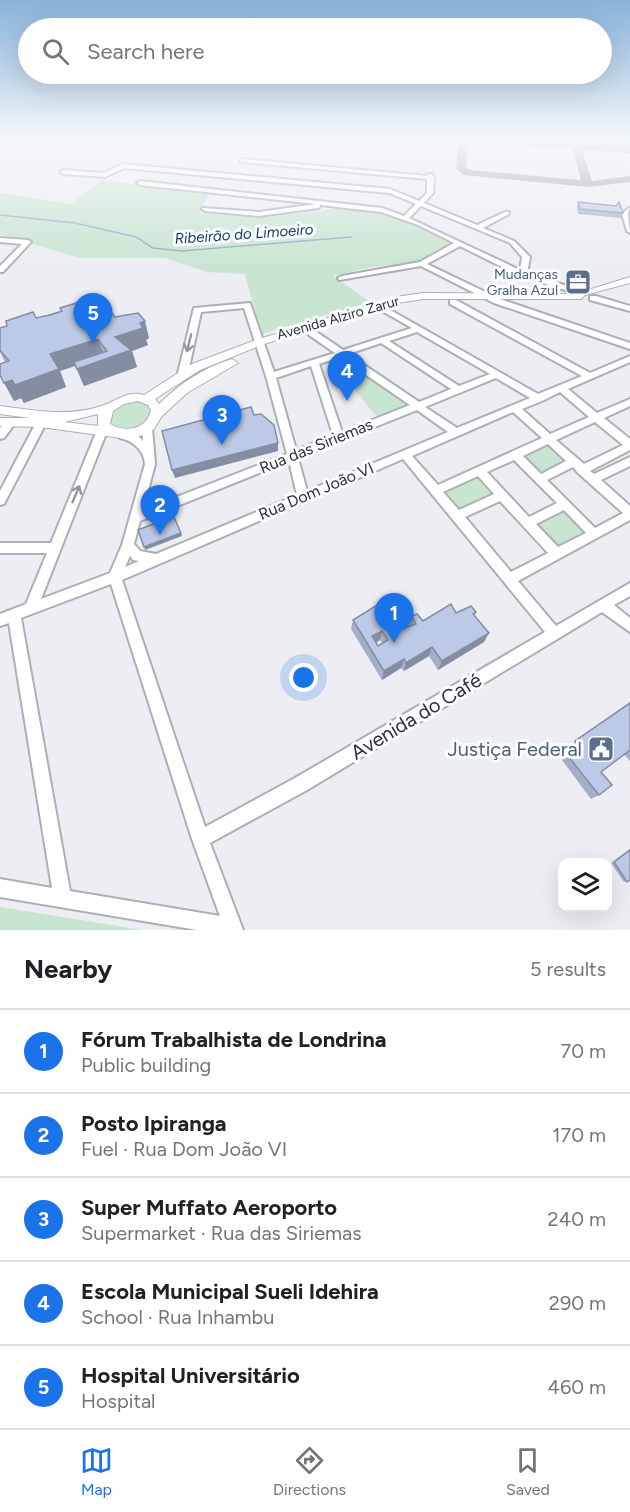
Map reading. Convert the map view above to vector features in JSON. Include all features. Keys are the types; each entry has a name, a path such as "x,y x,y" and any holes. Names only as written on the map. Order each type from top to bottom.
{"main road":[{"path":"586,296 630,280"},
{"path":"586,296 607,297 630,288"},
{"name":"Avenida Alziro Zarur","path":"158,413 170,398 202,376 261,346 312,333 383,307 492,298 557,289 586,296"},
{"name":"Avenida Alziro Zarur","path":"146,399 196,368 423,296 492,298 515,304 586,296"},
{"path":"130,398 153,402 158,413 147,428 120,434 6,416 60,418 108,408 130,398"},
{"path":"108,408 102,420 109,431 120,434"}],"street":[{"path":"283,198 293,182"},
{"path":"307,182 410,192"},
{"path":"405,218 430,194 431,182"},
{"path":"140,183 382,210 405,218 557,289"},
{"path":"390,191 422,202 512,242 521,249 527,265 523,274"},
{"path":"420,193 430,194"},
{"path":"205,209 259,214 333,203"},
{"path":"630,208 625,214 630,231"},
{"path":"479,227 507,213"},
{"path":"0,240 28,242 1,268"},
{"path":"342,278 422,264 460,243"},
{"path":"422,264 492,298"},
{"path":"586,296 630,309"},
{"path":"453,302 589,376"},
{"path":"515,304 630,346"},
{"path":"182,377 197,310 247,305 272,376 303,496"},
{"path":"383,307 539,399"},
{"path":"272,376 417,329"},
{"path":"312,333 458,433"},
{"path":"381,340 458,390"},
{"name":"Rua Dom João VI","path":"7,617 115,577 630,359"},
{"path":"314,363 339,437"},
{"name":"Rua das Siriemas","path":"136,517 496,375"},
{"path":"540,480 630,446 562,389"},
{"path":"436,491 628,404"},
{"path":"510,579 630,514 516,409"},
{"path":"0,435 6,416"},
{"path":"0,501 41,423"},
{"path":"147,428 150,464 128,545 115,577 200,839 234,928"},
{"path":"31,608 53,548 102,431"},
{"path":"120,434 134,438 149,455"},
{"path":"405,454 555,634"},
{"path":"515,454 594,534"},
{"path":"593,479 630,461"},
{"path":"479,471 557,554"},
{"path":"457,516 502,495"},
{"path":"528,523 564,505"},
{"path":"128,545 137,556 157,559"},
{"path":"0,548 53,548"},
{"name":"Avenida do Café","path":"200,839 301,784 630,589"},
{"path":"603,605 630,626"},
{"path":"7,617 63,899"},
{"path":"0,888 234,928"}],"green space":[{"path":"100,182 121,182 209,194 199,213 257,218 336,209 373,212 415,226 453,245 420,263 372,267 333,276 370,302 261,334 245,274 207,272 165,258 81,258 0,235 0,193 71,204"},
{"path":"364,373 410,404 377,417 345,379"},
{"path":"136,401 148,405 152,413 145,424 128,429 109,425 111,411 122,403"},
{"path":"548,441 570,462 540,477 518,455"},
{"path":"479,474 497,494 461,510 444,491"},
{"path":"564,508 589,534 557,550 532,523"},
{"path":"0,907 143,930 0,930"}],"building":[{"path":"578,202 616,206 619,202 623,213 580,209"},
{"path":"100,298 115,317 138,313 145,321 140,323 143,328 115,337 131,350 77,369 74,362 107,351 98,339 50,354 59,369 15,385 12,380 4,383 0,375 0,364 9,361 0,350 0,328 7,326 6,321 33,312 36,318 50,315 62,311 60,308"},
{"path":"251,407 254,415 261,414 274,425 278,443 172,470 162,431"},
{"path":"170,508 181,533 144,547 138,530 163,520 160,512"},
{"path":"390,597 398,609 393,612 404,628 416,624 412,616 417,614 423,621 451,604 456,613 471,606 476,612 473,614 489,633 442,661 432,647 406,663 404,659 384,671 353,620","holes":["382,631 388,640 378,646 372,636"]},
{"name":"Justiça Federal","path":"630,703 630,750 601,772 612,785 599,795 568,756 580,747 575,741"},
{"path":"630,850 630,880 627,882 614,862"}],"waterway":[{"name":"Ribeirão do Limoeiro","path":"0,215 75,223 136,237 153,248 182,251 351,237"}],"taxiway":[{"path":"575,182 588,184"},
{"path":"588,184 605,182"}],"place":[{"name":"Mudanças Gralha Azul","path":"578,282"},
{"name":"Hospital Universitário","path":"93,343"},
{"name":"Escola Municipal Sueli Idehira","path":"347,401"},
{"name":"Super Muffato Aeroporto","path":"222,445"},
{"name":"Posto Ipiranga","path":"160,535"},
{"name":"Fórum Trabalhista de Londrina","path":"394,643"},
{"name":"Justiça Federal","path":"601,749"}]}
